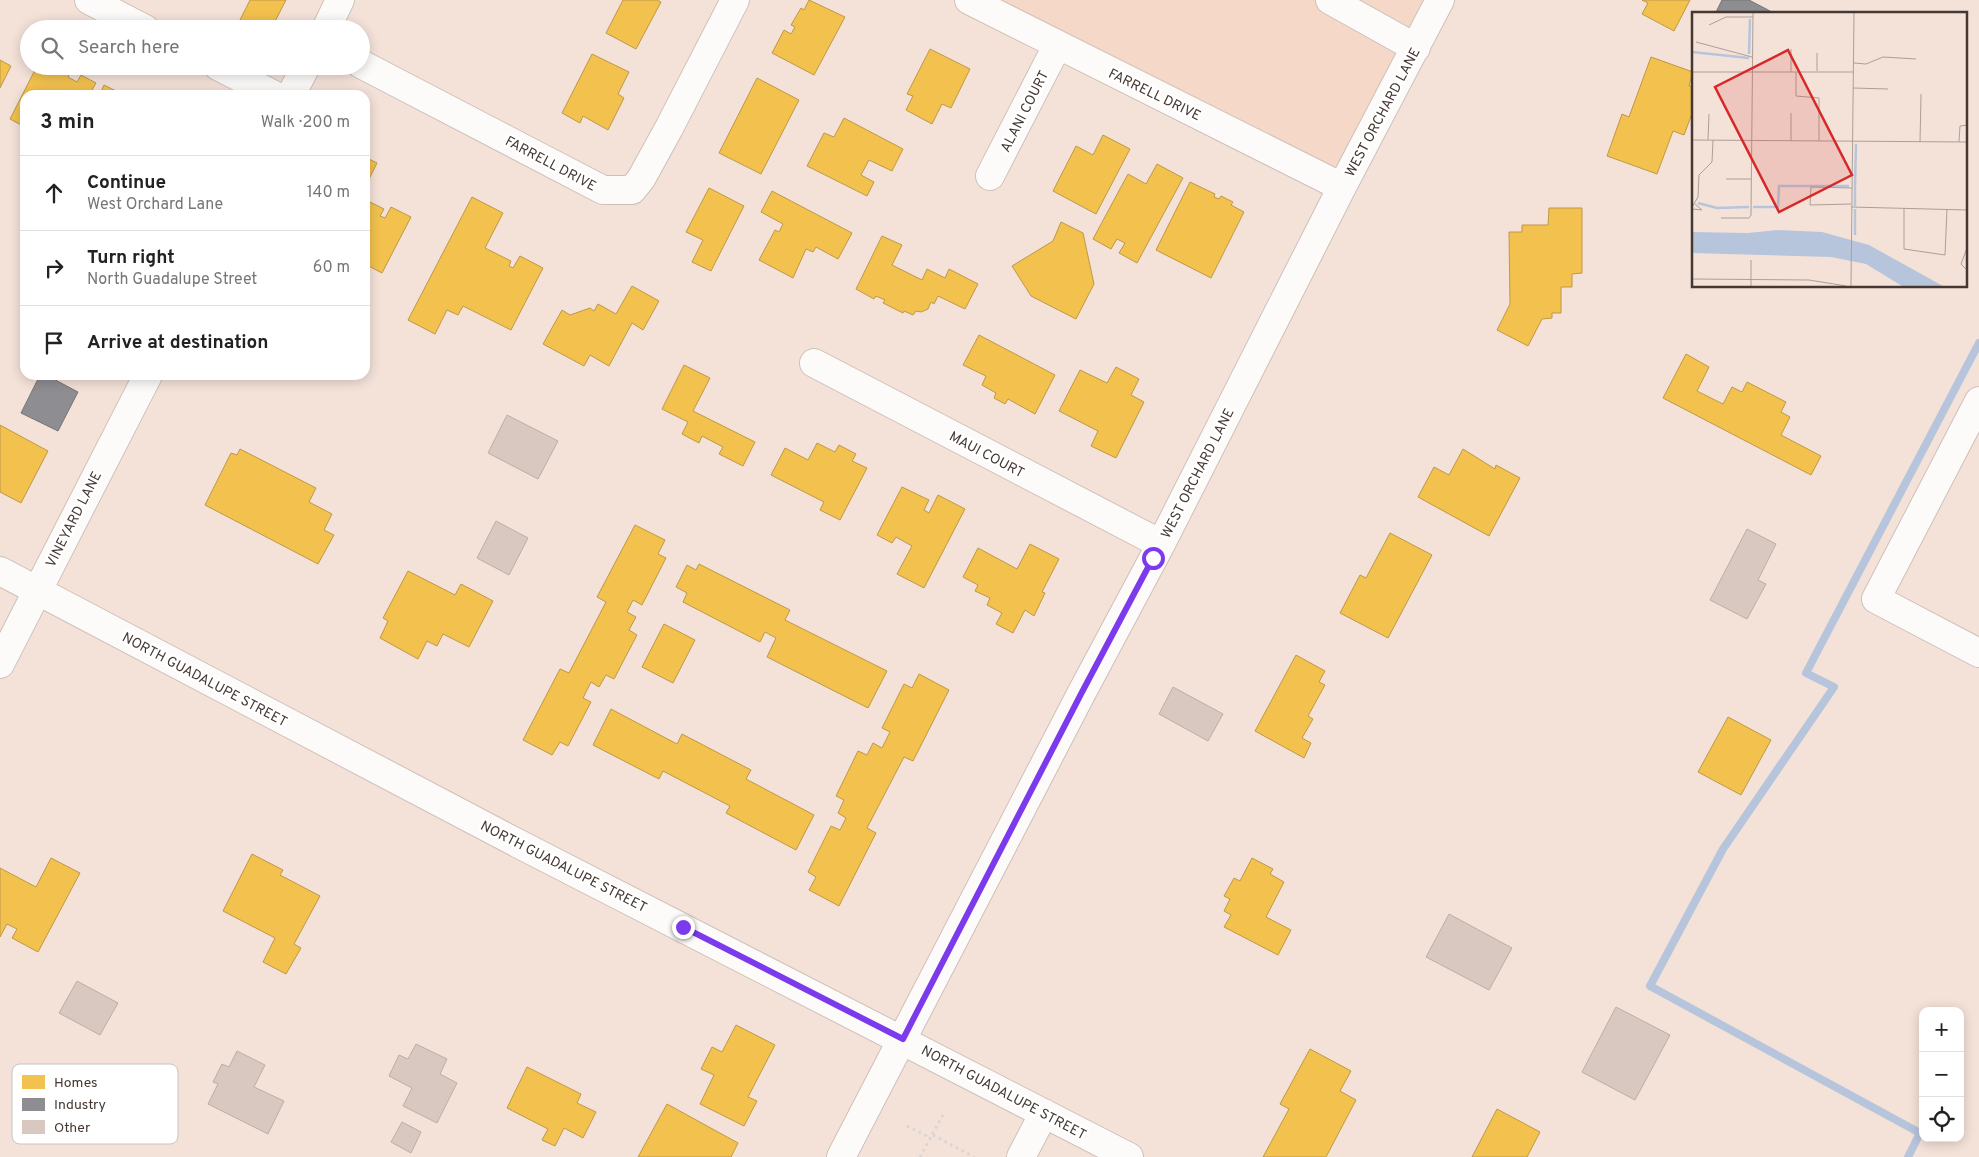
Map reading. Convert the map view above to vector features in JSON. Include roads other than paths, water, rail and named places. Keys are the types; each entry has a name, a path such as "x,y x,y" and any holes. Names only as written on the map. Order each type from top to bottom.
{"street":[{"path":"89,0 128,20"},
{"path":"330,20 340,0"},
{"name":"FARRELL DRIVE","path":"370,69 603,190 632,190 641,179 670,128 735,0"},
{"name":"FARRELL DRIVE","path":"969,0 1342,187"},
{"path":"1330,0 1416,48"},
{"name":"WEST ORCHARD LANE","path":"841,1157 1081,694 1161,544 1342,187 1440,0"},
{"name":"ALANI COURT","path":"990,176 1058,46"},
{"path":"235,75 264,90"},
{"path":"294,90 301,75"},
{"name":"MAUI COURT","path":"814,363 1161,544"},
{"name":"VINEYARD LANE","path":"0,664 145,380"},
{"path":"1979,401 1876,599 1979,653"},
{"name":"NORTH GUADALUPE STREET","path":"0,571 519,844 903,1039 1129,1157"},
{"path":"1021,1157 1044,1113"}],"waterway":[{"path":"1908,1157 1920,1133 1650,986 1723,849 1834,687 1806,673 1979,343"}]}
